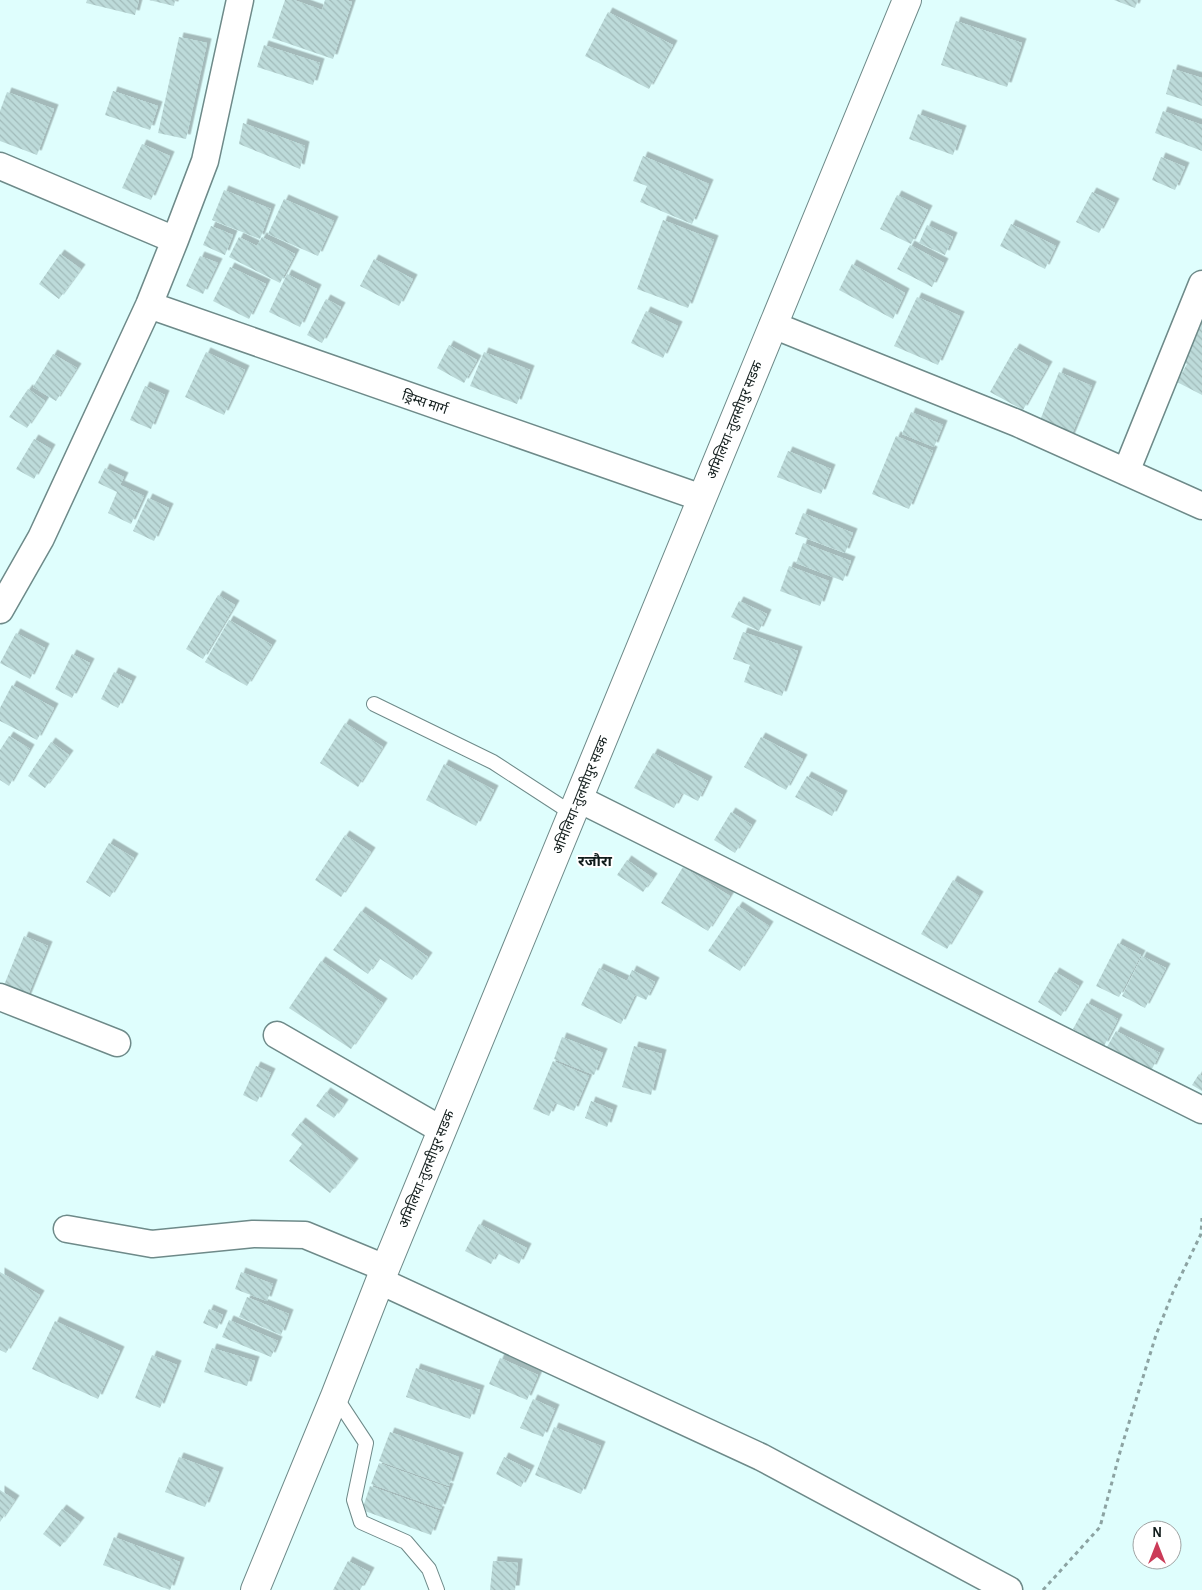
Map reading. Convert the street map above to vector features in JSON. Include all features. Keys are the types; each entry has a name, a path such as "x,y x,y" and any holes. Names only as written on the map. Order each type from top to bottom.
{"main road":[{"name":"अमिलिया-तुलसीपुर सडक","path":"254,1590 907,0"}],"street":[{"path":"0,610 41,538 149,305 175,240 205,161 240,0"},
{"path":"0,166 175,240"},
{"path":"1126,472 1202,284"},
{"name":"ड्रिम्स मार्ग","path":"149,305 702,498"},
{"path":"773,325 1018,423 1202,506"},
{"path":"576,807 1202,1110"},
{"path":"0,997 117,1043"},
{"path":"277,1035 442,1130"},
{"path":"67,1229 152,1244 253,1234 305,1235 762,1457 1009,1590"}],"lane":[{"path":"374,704 493,762 576,807"},
{"path":"335,1396 366,1443 354,1500 361,1522 406,1542 429,1570 437,1590"}],"path":[{"path":"1043,1590 1100,1527 1120,1452 1156,1334 1172,1292 1201,1234 1202,1218"}],"building":[{"path":"87,0 139,0 135,15 86,3"},
{"path":"149,0 175,0 174,6"},
{"path":"285,0 294,0 322,10 325,0 346,0 352,2 333,59 272,38"},
{"path":"1114,0 1138,0 1135,8"},
{"path":"608,12 673,45 649,89 585,56"},
{"path":"956,21 1022,43 1007,87 941,65"},
{"path":"179,37 207,43 186,139 158,133"},
{"path":"264,45 320,63 313,85 257,67"},
{"path":"1173,69 1202,78 1202,106 1166,94"},
{"path":"113,91 158,106 150,130 105,115"},
{"path":"7,92 54,109 37,155 0,141 0,111"},
{"path":"1163,111 1202,125 1202,151 1155,133"},
{"path":"918,114 962,130 953,155 909,139"},
{"path":"243,123 305,146 300,169 239,144"},
{"path":"142,144 170,156 151,200 122,188"},
{"path":"643,156 709,184 692,224 640,202 647,186 633,181"},
{"path":"1161,157 1185,167 1175,190 1152,180"},
{"path":"224,190 271,209 260,239 212,220"},
{"path":"1092,192 1115,203 1099,233 1076,222"},
{"path":"897,195 928,210 911,244 880,229"},
{"path":"284,199 334,221 318,256 268,234"},
{"path":"663,220 714,240 688,308 637,289"},
{"path":"1011,224 1056,246 1045,269 1000,246"},
{"path":"927,225 953,237 945,255 919,243"},
{"path":"211,226 233,235 225,255 203,245"},
{"path":"239,237 257,246 262,237 295,254 280,283 229,257"},
{"path":"910,245 944,263 932,287 897,269"},
{"path":"60,254 81,269 59,299 39,284"},
{"path":"200,256 218,263 203,294 186,286"},
{"path":"374,259 413,279 399,306 360,286"},
{"path":"852,264 905,293 893,319 839,290"},
{"path":"230,267 266,284 249,319 213,301"},
{"path":"287,274 317,289 300,327 269,312"},
{"path":"917,297 960,316 938,365 894,346"},
{"path":"326,299 341,307 322,343 307,335"},
{"path":"646,311 678,326 663,358 631,343"},
{"path":"1194,318 1202,322 1202,395 1177,382 1187,364 1174,357"},
{"path":"449,345 477,360 464,383 437,368"},
{"path":"1015,348 1048,366 1023,410 990,392"},
{"path":"206,352 245,370 224,415 185,397"},
{"path":"484,352 530,370 517,404 470,386"},
{"path":"53,354 77,368 56,401 33,387"},
{"path":"1059,372 1092,386 1069,441 1037,428"},
{"path":"145,386 165,395 151,429 130,420"},
{"path":"28,389 45,401 27,428 9,417"},
{"path":"911,412 943,425 934,447 902,434"},
{"path":"896,436 933,451 909,509 872,494"},
{"path":"34,439 51,449 34,479 16,469"},
{"path":"788,451 831,469 821,494 777,477"},
{"path":"105,468 124,477 120,485 144,496 131,524 108,513 117,492 98,483"},
{"path":"148,498 169,508 154,541 133,531"},
{"path":"803,513 853,533 845,553 795,534"},
{"path":"803,543 851,561 843,581 796,563"},
{"path":"789,566 829,581 820,606 780,591"},
{"path":"218,595 235,605 203,659 186,649"},
{"path":"739,601 767,614 759,631 731,617"},
{"path":"229,620 272,645 247,686 205,662"},
{"path":"743,632 798,651 782,696 744,682 750,665 733,659"},
{"path":"16,633 45,648 30,679 0,663"},
{"path":"72,654 90,663 72,698 55,689"},
{"path":"114,672 132,681 118,708 101,699"},
{"path":"12,685 54,708 37,740 0,721 0,708"},
{"path":"345,723 383,747 358,787 320,763"},
{"path":"9,736 30,749 9,786 0,780 0,750"},
{"path":"761,737 803,759 786,790 744,767"},
{"path":"51,742 69,755 45,788 28,776"},
{"path":"653,753 708,781 698,801 682,793 674,808 634,788"},
{"path":"444,764 494,790 476,826 426,800"},
{"path":"807,776 843,795 832,816 795,797"},
{"path":"731,812 752,825 735,853 714,840"},
{"path":"345,835 371,852 341,897 315,880"},
{"path":"109,843 134,858 110,897 86,882"},
{"path":"627,860 653,878 643,892 617,875"},
{"path":"683,867 730,896 708,931 661,903"},
{"path":"953,880 979,896 947,949 921,934"},
{"path":"738,906 769,926 740,971 708,951"},
{"path":"361,911 428,957 412,980 379,958 368,974 333,950"},
{"path":"24,936 48,946 26,1000 2,990"},
{"path":"1118,943 1141,955 1119,997 1096,986"},
{"path":"1142,956 1166,968 1145,1008 1122,996"},
{"path":"321,961 383,1003 351,1049 289,1008"},
{"path":"599,968 627,981 632,970 655,982 646,1000 635,995 621,1024 581,1005"},
{"path":"1055,972 1079,986 1061,1016 1038,1002"},
{"path":"1087,1003 1118,1019 1104,1046 1073,1029"},
{"path":"1116,1031 1160,1053 1152,1069 1107,1047"},
{"path":"562,1037 603,1053 594,1075 554,1059"},
{"path":"634,1046 662,1054 651,1095 622,1087"},
{"path":"553,1061 589,1076 574,1111 555,1103 549,1116 533,1109"},
{"path":"256,1066 271,1073 257,1102 243,1095"},
{"path":"1199,1074 1202,1076 1202,1091 1192,1085"},
{"path":"326,1092 344,1104 334,1118 316,1106"},
{"path":"591,1101 613,1110 607,1127 585,1118"},
{"path":"301,1122 354,1163 330,1193 289,1161 302,1144 291,1135"},
{"path":"479,1224 527,1248 519,1264 497,1253 491,1264 465,1251"},
{"path":"0,1272 40,1295 6,1353 0,1350"},
{"path":"241,1272 273,1284 267,1301 235,1289"},
{"path":"247,1297 289,1314 281,1335 239,1317"},
{"path":"209,1309 223,1315 217,1329 203,1323"},
{"path":"229,1320 278,1341 271,1357 222,1337"},
{"path":"55,1321 120,1351 98,1399 32,1369"},
{"path":"212,1348 255,1361 247,1386 204,1372"},
{"path":"152,1355 177,1365 160,1408 135,1398"},
{"path":"500,1358 538,1375 527,1400 489,1384"},
{"path":"416,1368 480,1390 470,1419 406,1397"},
{"path":"533,1399 555,1409 543,1437 520,1428"},
{"path":"554,1427 601,1446 581,1494 535,1475"},
{"path":"390,1432 459,1457 449,1486 379,1461"},
{"path":"179,1457 219,1472 205,1507 165,1492"},
{"path":"504,1457 530,1470 521,1487 496,1474"},
{"path":"379,1463 449,1488 441,1509 371,1484"},
{"path":"370,1486 440,1511 431,1535 362,1510"},
{"path":"0,1490 15,1500 0,1522"},
{"path":"62,1509 80,1522 60,1547 43,1534"},
{"path":"114,1537 180,1562 170,1590 103,1565"},
{"path":"348,1561 370,1572 360,1590 333,1590"},
{"path":"493,1561 518,1563 515,1590 490,1590"}],"district":[{"name":"रजौरा","path":"595,861"}]}
